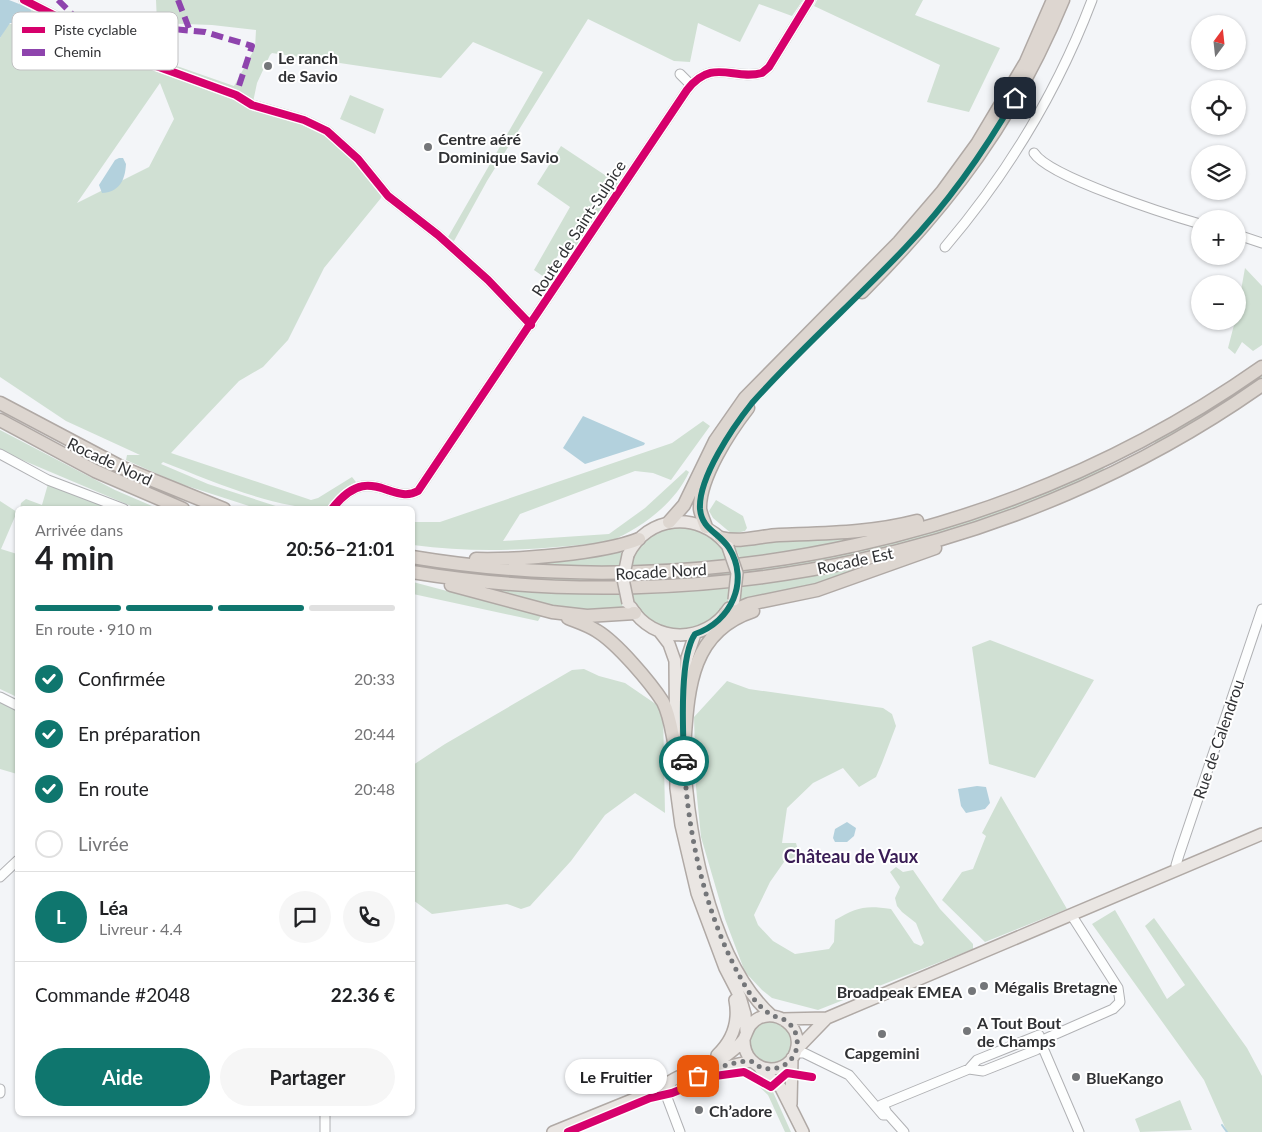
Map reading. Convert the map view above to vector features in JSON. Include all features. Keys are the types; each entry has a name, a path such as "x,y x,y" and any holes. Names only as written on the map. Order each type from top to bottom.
{"highway":[{"path":"669,522 684,505 715,441 745,398 899,242 942,192 977,144 1026,62 1053,0"},
{"path":"706,527 700,510 702,497 715,460 732,430 764,389 906,247 950,196 996,132 1034,64 1063,0"},
{"path":"725,543 778,535 869,531 903,525 1021,495 1082,469 1144,439 1215,398 1262,367"},
{"name":"Rocade Est","path":"415,572 507,584 573,587 660,586 718,582 786,574 869,558 954,535 1026,510 1071,491 1147,455 1213,417 1262,385"},
{"name":"Rocade Nord","path":"0,403 122,468 217,506"},
{"name":"Rocade Nord","path":"0,420 95,471 176,506"},
{"name":"Rocade Nord","path":"415,557 541,572 609,574 724,568 793,558 882,539 930,526 1021,495"},
{"path":"679,748 693,671 701,653 714,636 728,623 748,612 803,597 817,590 996,526 1026,510"},
{"path":"415,552 470,559 506,558 610,548 639,539"},
{"path":"415,577 459,586 552,612 595,630 618,647 663,703 679,748"},
{"path":"725,614 750,604 817,590"},
{"path":"552,612 587,616 632,608"}],"main road":[{"path":"669,522 692,522 706,527 725,543 737,573 734,600 725,614 713,626 695,634 676,636 658,631 646,625 632,608 623,579 628,555 639,539 652,528 669,522"},
{"path":"658,631 670,644 675,660 679,748 691,827 706,891 730,956 744,985 757,1002 795,1031 791,1104"},
{"path":"695,634 688,652 676,788 691,869 710,930 744,1009 745,1051 755,1064 776,1082 791,1104 804,1132"},
{"path":"663,1087 670,1080 722,1059 745,1035 754,1021 777,1017 827,1018 1072,916 1262,834"},
{"path":"691,1071 717,1055 730,1040 736,1023 737,993"},
{"path":"553,1132 663,1087 672,1086 721,1067 755,1064 778,1068 795,1053 827,1018"}],"street":[{"path":"24,0 48,12"},
{"name":"Route de Saint-Sulpice","path":"335,506 352,490 365,486 378,486 406,494 418,491 691,85 695,80 710,73 762,72 769,67 810,0"},
{"path":"944,246 984,197 1029,130 1065,63 1092,0"},
{"path":"167,70 236,95 252,105 304,120 327,131 358,159 388,196 438,235 488,280 531,325"},
{"path":"680,74 691,85"},
{"path":"1034,153 1050,166 1083,182 1128,200 1191,221"},
{"path":"1246,238 1262,243"},
{"path":"0,454 48,480 116,506"},
{"name":"Rue de Calendrou","path":"1178,870 1176,865 1178,855 1262,609"},
{"path":"0,698 15,705"},
{"path":"0,877 15,863"},
{"path":"884,1111 900,1099 969,1069 976,1060 1113,1009 1120,1002 1118,988 1072,916"},
{"path":"969,1069 983,1072 1036,1050 1039,1048 1039,1038"},
{"path":"1039,1038 1079,1132"},
{"path":"795,1053 804,1053 848,1075 904,1132"},
{"path":"663,1087 680,1132"},
{"path":"884,1111 896,1132"},
{"path":"325,1116 325,1132"}],"green space":[{"path":"156,0 803,0 792,16 759,4 740,42 698,23 690,62 674,61 588,19 487,181 454,241 448,237 543,72 473,42 441,78 272,53 270,55 257,83 252,107 309,124 334,138 349,152 370,177 382,193 381,198 324,268 288,340 263,367 239,381 171,453 311,500 318,498 352,477 356,482 330,502 328,506 296,506 265,499 244,493 163,462 161,464 208,484 276,506 249,506 178,483 126,460 127,455 140,455 66,421 0,377 0,38 8,24 12,24 12,70 156,70 166,75 170,70 178,70 178,66 234,86 255,48 256,30 178,24 178,12 157,12","holes":["160,83 174,119 149,167 77,203"]},
{"path":"817,0 923,0 915,15 1000,48 969,112 927,102 940,65 814,6"},
{"path":"350,95 384,109 375,134 340,119"},
{"path":"561,146 620,185 577,248 568,240 544,277 534,270 570,207 537,184"},
{"path":"1245,268 1262,286 1262,345 1253,351 1242,342 1235,354 1228,348 1233,330 1246,330 1246,275 1244,275"},
{"path":"1262,373 1262,380 1156,445 1153,439"},
{"path":"703,421 710,426 671,480 653,473 635,471 520,514 503,541 609,534 645,508 686,470 689,472 676,494 656,513 634,529 610,541 595,544 510,550 471,550 415,545 415,522 440,522 672,443"},
{"path":"0,430 115,490 152,506 131,506 0,450"},
{"path":"1102,465 1105,471 1078,483 1023,506 939,535 865,554 743,575 743,569 821,557"},
{"path":"48,484 104,506 20,506 26,499 42,505"},
{"path":"716,500 743,516 747,528 745,531 732,534 713,518 709,511"},
{"path":"0,501 15,511 15,517 1,549 15,553 15,696 0,689"},
{"path":"674,525 708,534 720,544 729,561 629,568 635,552 640,546 652,536"},
{"path":"891,530 852,540 741,560 735,547 755,542"},
{"path":"620,552 622,554 618,568 498,563"},
{"path":"908,554 846,578 743,602 740,599 743,586 813,576"},
{"path":"732,571 732,577 628,583 628,578"},
{"path":"506,573 617,578 617,584 505,579"},
{"path":"415,583 541,616 538,621 415,594"},
{"path":"485,587 568,593 619,594 623,607 577,612 485,590"},
{"path":"731,588 727,605 723,610 700,626 688,630 665,628 654,622 645,615 630,593"},
{"path":"990,640 1094,680 1035,778 989,764 972,647"},
{"path":"584,669 599,676 625,683 663,709 665,813 635,793 605,815 571,861 530,906 521,909 507,904 432,914 415,901 415,764 445,744 572,670"},
{"path":"727,681 749,689 883,708 892,714 896,726 876,777 859,787 843,768 813,783 787,808 782,843 796,843 800,857 784,862 770,882 754,915 758,925 773,941 795,954 829,949 834,942 835,920 843,916 868,907 891,909 914,943 921,946 924,943 916,923 897,906 895,898 900,887 890,872 896,867 903,872 913,870 940,909 973,944 973,949 818,1010 772,998 745,972 725,919 701,837 696,787 694,717"},
{"path":"0,700 15,709 15,773 0,769"},
{"path":"1001,796 1067,909 985,942 942,900 962,872 973,869 986,836 982,833"},
{"path":"1115,910 1167,999 1185,985 1145,926 1154,918 1247,1048 1262,1076 1262,1132 1227,1132 1204,1080 1092,924"},
{"path":"767,1022 775,1022 786,1028 792,1043 786,1058 775,1064 767,1064 756,1058 750,1047 750,1039 756,1028"},
{"path":"749,1077 773,1092 791,1132 785,1132 768,1095"},
{"path":"1180,1100 1192,1130 1140,1132 1135,1119"}],"water":[{"path":"0,0 9,0 32,9 31,12 12,12 12,23 10,23 0,38"},
{"path":"123,158 126,164 120,185 113,190 102,193 99,185 115,160"},
{"path":"583,416 645,443 644,445 585,464 563,448"},
{"path":"977,786 986,787 990,803 985,809 966,813 961,806 958,789"},
{"path":"847,822 856,828 854,836 847,842 835,842 833,838 835,829"}],"waterway":[{"path":"1222,1125 1227,1132"}],"marked path":[{"path":"58,0 70,12"},
{"path":"178,0 190,31"},
{"path":"178,30 205,32 252,46 236,95"}],"cycle path":[{"path":"24,0 48,12"},
{"path":"335,506 345,495 357,488 368,486 379,487 398,493 408,494 418,491 687,90 696,80 715,72 752,75 762,73 769,67 810,0"},
{"path":"167,70 236,95 252,105 304,120 327,131 358,159 388,196 438,235 488,280 531,325"},
{"path":"568,1132 650,1098 672,1093 715,1076 744,1072 771,1087 787,1073 812,1077"}],"way so far":[{"path":"684,761 685,786 698,862 706,891 730,956 744,985 754,998 772,1016 788,1022 797,1037 796,1049 792,1058 787,1064 778,1068 766,1069 759,1067 751,1061 721,1067 698,1076"}],"place":[{"name":"Le ranch de Savio","path":"268,66"},
{"name":"Centre aéré Dominique Savio","path":"428,147"},
{"name":"Mégalis Bretagne","path":"984,986"},
{"name":"Broadpeak EMEA","path":"972,991"},
{"name":"A Tout Bout de Champs","path":"967,1031"},
{"name":"Capgemini","path":"882,1034"},
{"name":"Le Fruitier","path":"698,1076"},
{"name":"BlueKango","path":"1076,1077"},
{"name":"Ch’adore","path":"699,1110"}],"district":[{"name":"Château de Vaux","path":"851,856"}],"route":[{"path":"684,761 685,680 689,646 695,634 713,626 725,614 734,600 738,580 732,553 721,538 706,527 700,510 702,497 715,460 732,430 764,389 906,247 950,196 996,132 1015,98"}]}
